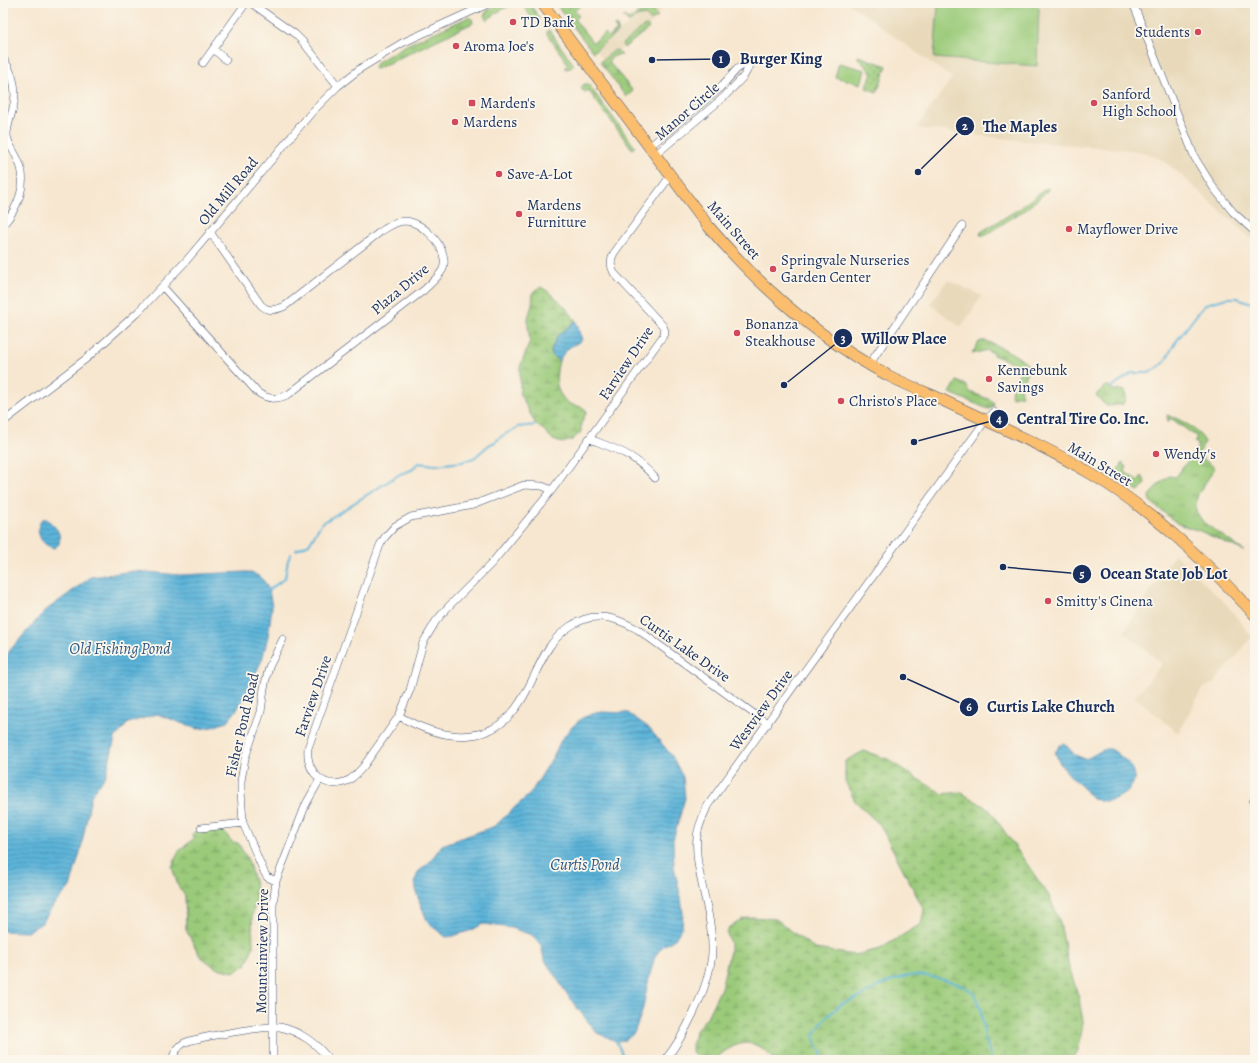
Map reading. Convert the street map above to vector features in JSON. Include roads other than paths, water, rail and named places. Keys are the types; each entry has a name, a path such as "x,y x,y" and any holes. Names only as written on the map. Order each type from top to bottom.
{"highway":[{"name":"Main Street","path":"542,3 709,227 764,286 808,324 869,365 907,385 1060,457 1094,475 1125,496 1198,556 1255,615"}],"street":[{"path":"203,63 246,3"},
{"path":"251,3 295,34 338,86"},
{"name":"Old Mill Road","path":"3,422 87,358 120,330 163,287 312,112 338,86 361,68 393,48 422,33 490,3"},
{"path":"1132,3 1195,158 1213,187 1233,212 1255,232"},
{"path":"213,50 226,60"},
{"path":"3,58 9,68 15,88 14,107 5,133 19,162 22,182 21,194 13,213 3,225"},
{"name":"Manor Circle","path":"753,60 744,76 724,97 652,151 719,89 737,69 753,60"},
{"name":"Farview Drive","path":"552,490 542,486 524,485 473,505 411,517 395,526 386,535 380,545 308,748 308,757 311,768 320,779 332,783 340,783 351,778 363,767 399,716 410,690 423,643 436,622 448,607 491,564 552,490 664,335 663,326 614,273 610,262 614,253 671,175"},
{"name":"Plaza Drive","path":"163,287 257,392 263,397 276,399 289,394 424,290 440,274 444,263 439,247 427,230 412,222 398,222 380,232 285,306 271,310 264,308 210,232"},
{"path":"869,365 962,226"},
{"name":"Westview Drive","path":"665,1060 674,1048 692,1015 708,978 712,960 711,930 697,848 697,837 700,824 708,805 768,724 985,421 994,412"},
{"path":"590,439 631,456 644,465 655,478"},
{"name":"Curtis Lake Drive","path":"399,716 424,729 449,736 469,736 487,731 500,724 516,709 528,690 548,650 559,635 576,623 598,617 619,621 637,629 768,724"},
{"name":"Fisher Pond Road","path":"276,881 267,877 264,872 243,823 240,792 245,758 261,712 264,688 269,668 283,639"},
{"name":"Mountainview Drive","path":"273,1060 273,905 276,881 306,804 320,779"},
{"path":"201,828 243,823"},
{"path":"172,1060 177,1049 189,1041 274,1026 292,1031 313,1042 320,1048 329,1060"}],"water":[{"path":"576,321 582,340 567,350 559,361 552,355 551,351 557,336"},
{"path":"42,519 47,519 59,533 59,544 55,548 50,547 42,541 40,537 39,528"},
{"name":"Old Fishing Pond","path":"134,571 180,575 247,572 257,575 264,581 269,590 272,607 268,637 262,660 243,700 227,722 212,727 198,729 157,714 128,723 115,738 106,775 91,796 81,849 70,887 53,906 42,923 27,932 3,931 3,661 11,649 45,611 91,577"},
{"name":"Curtis Pond","path":"598,712 628,713 648,727 672,756 683,777 685,798 673,840 674,867 683,913 682,927 675,939 663,946 655,956 642,1012 634,1033 626,1040 616,1041 597,1033 571,1000 544,959 541,945 532,935 511,928 483,924 472,930 446,937 428,923 417,895 415,881 418,872 429,863 442,845 495,826 530,794 553,757 561,740 570,729 582,718"},
{"path":"1064,743 1075,755 1085,759 1104,750 1111,749 1114,751 1133,769 1134,778 1130,788 1115,799 1102,801 1092,798 1086,790 1068,774 1059,762 1055,753 1059,746"}],"waterway":[{"path":"1110,388 1132,373 1149,373 1164,363 1175,343 1206,304 1227,298 1237,298 1255,304"},
{"path":"296,550 309,544 321,524 400,474 412,470 418,463 436,465 462,462 474,458 489,445 518,427 536,425"},
{"path":"269,590 285,578 288,560 291,554"},
{"path":"821,1060 821,1052 815,1042 814,1036 822,1022 841,1004 860,997 881,985 903,977 915,975 928,976 952,982 965,987 974,993 981,1010 984,1035 992,1060"},
{"path":"616,1041 625,1060"}],"place":[{"name":"TD Bank","path":"513,22"},
{"name":"Students","path":"1198,32"},
{"name":"Aroma Joe's","path":"456,46"},
{"name":"Burger King","path":"652,60"},
{"name":"Marden's","path":"472,103"},
{"name":"Sanford High School","path":"1094,103"},
{"name":"Mardens","path":"455,122"},
{"name":"The Maples","path":"918,172"},
{"name":"Save-A-Lot","path":"499,174"},
{"name":"Mardens Furniture","path":"519,214"},
{"name":"Mayflower Drive","path":"1069,229"},
{"name":"Springvale Nurseries Garden Center","path":"773,269"},
{"name":"Bonanza Steakhouse","path":"737,333"},
{"name":"Kennebunk Savings","path":"989,379"},
{"name":"Willow Place","path":"784,385"},
{"name":"Christo's Place","path":"841,401"},
{"name":"Central Tire Co. Inc.","path":"914,442"},
{"name":"Wendy's","path":"1156,454"},
{"name":"Ocean State Job Lot","path":"1003,567"},
{"name":"Smitty's Cinena","path":"1048,601"},
{"name":"Curtis Lake Church","path":"903,677"}]}
